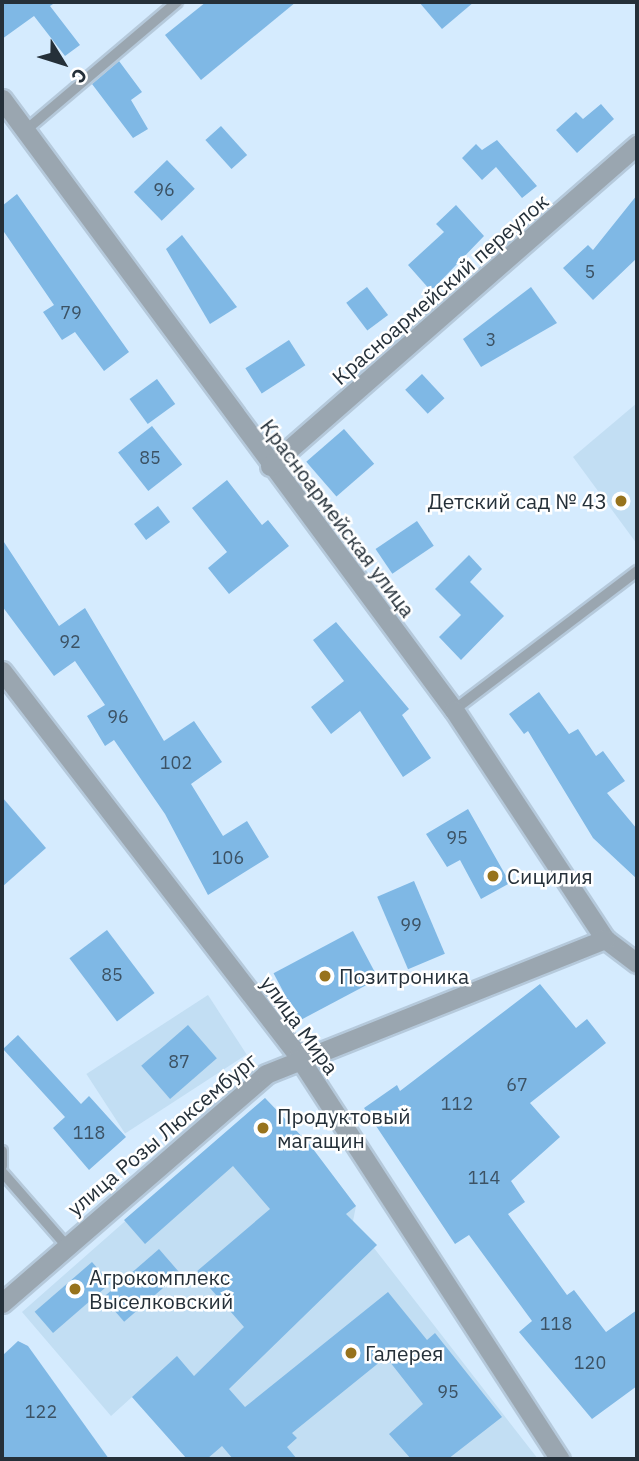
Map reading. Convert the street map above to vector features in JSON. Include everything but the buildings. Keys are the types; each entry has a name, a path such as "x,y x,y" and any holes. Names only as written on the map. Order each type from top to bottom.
{"street":[{"name":"Красноармейская улица","path":"2,99 270,466 454,710 605,939 637,963"},
{"name":"Красноармейский переулок","path":"270,466 637,145"},
{"name":"улица Мира","path":"2,671 298,1056 560,1459"},
{"name":"улица Розы Люксембург","path":"2,1303 267,1074 298,1056 605,939"}],"lane":[{"path":"26,130 177,2"},
{"path":"454,710 637,571"},
{"path":"2,1151 2,1166"},
{"path":"2,1172 66,1245"}],"shaded area":[{"name":"Детский сад № 43","path":"637,403 637,544 573,457"},
{"path":"208,995 247,1055 125,1134 86,1074"},
{"path":"265,1098 310,1145 356,1206 353,1221 538,1459 187,1459 132,1397 111,1416 22,1312"}],"place":[{"name":"Детский сад № 43","path":"621,501"},
{"name":"Сицилия","path":"493,876"},
{"name":"Позитроника","path":"325,976"},
{"name":"Продуктовый магащин","path":"263,1128"},
{"name":"Агрокомплекс Выселковский","path":"75,1289"},
{"name":"Галерея","path":"351,1353"}]}
